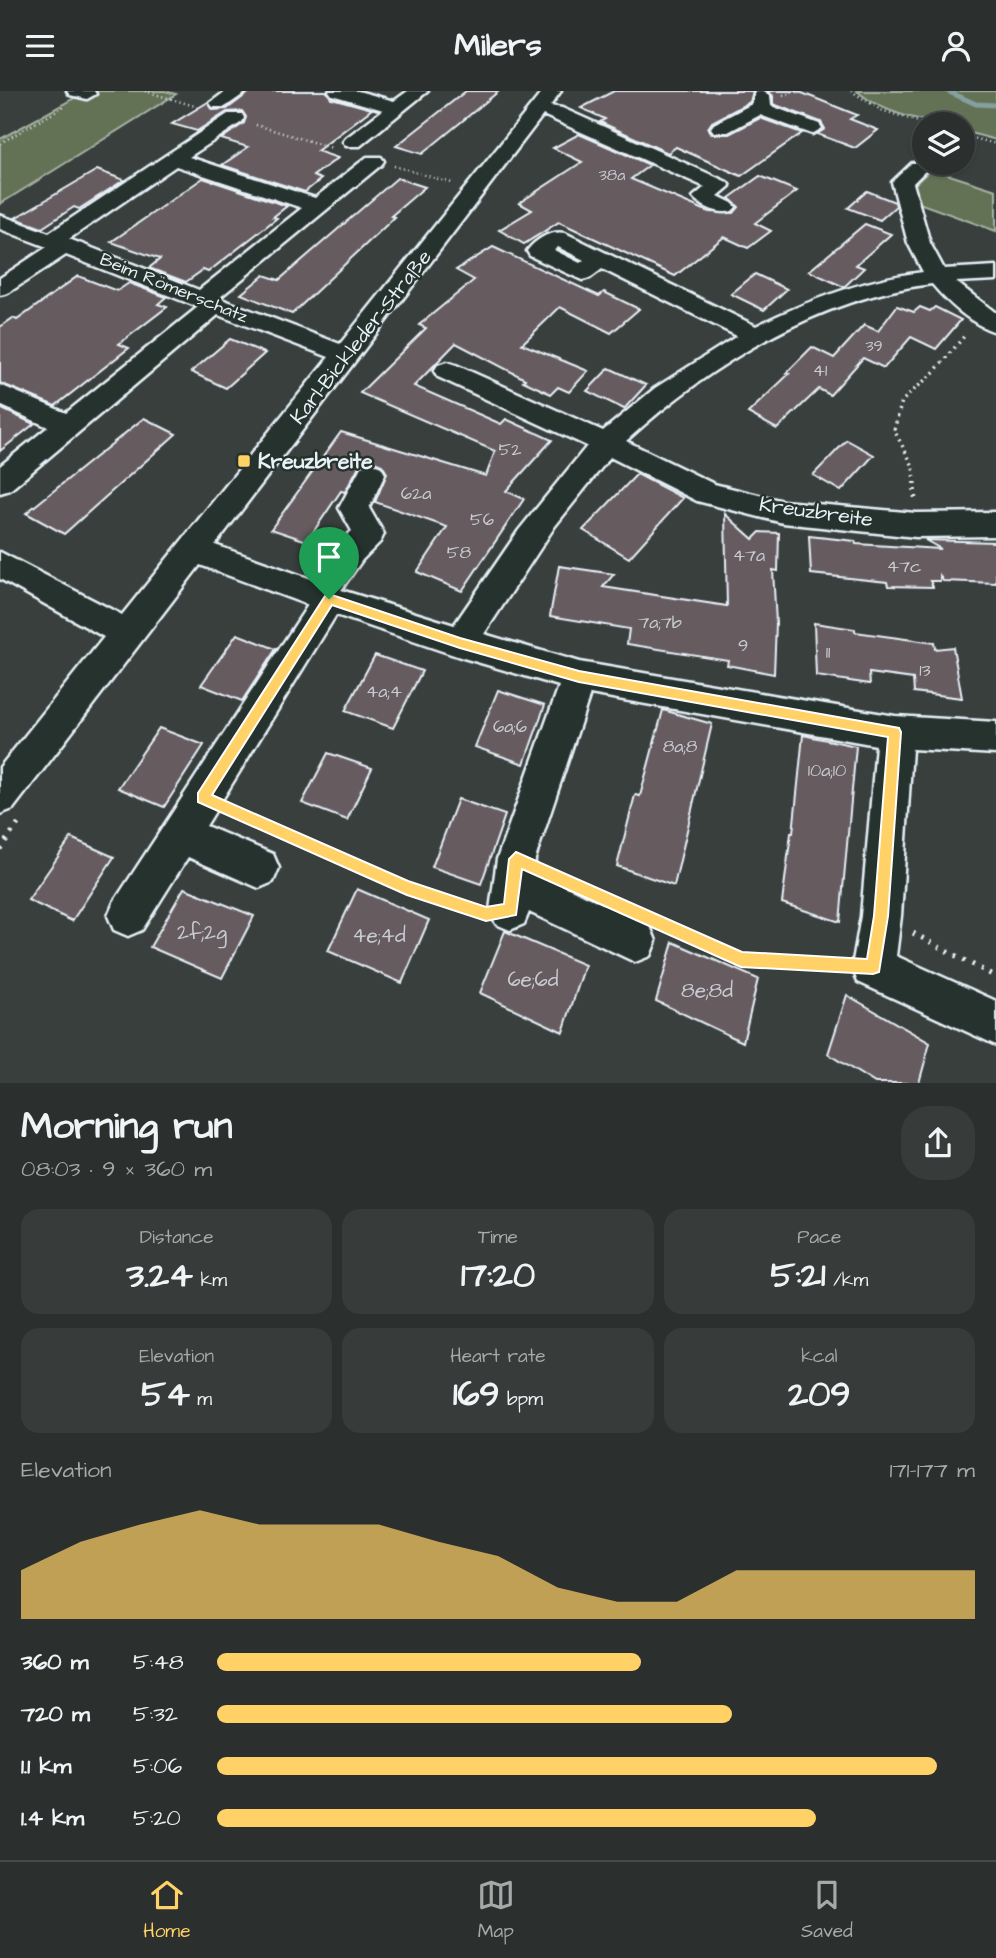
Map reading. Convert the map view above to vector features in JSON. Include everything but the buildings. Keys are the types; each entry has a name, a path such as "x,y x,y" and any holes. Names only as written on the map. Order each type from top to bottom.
{"street":[{"path":"219,103 239,91"},
{"path":"338,91 398,108"},
{"path":"353,142 419,91"},
{"path":"721,128 760,98 762,109 812,128"},
{"name":"Karl-Bickleder-Straße","path":"0,796 545,100 555,112 720,186 704,197 725,207"},
{"path":"0,288 174,159 235,118"},
{"path":"174,159 317,206"},
{"path":"0,482 70,426 317,206 374,161"},
{"path":"912,173 902,182 922,252 937,277 989,320"},
{"name":"Beim Römerschatz","path":"0,221 347,355"},
{"path":"600,259 755,335"},
{"path":"460,643 547,514 606,443 678,385 755,335 813,308 867,289 937,277 996,273"},
{"name":"Kreuzbreite","path":"447,372 606,443 707,493 783,512 916,525 996,524"},
{"path":"0,394 70,426"},
{"path":"128,916 203,798 351,551 369,534 354,508 371,474"},
{"path":"194,550 460,643 579,677 895,732 996,738"},
{"path":"0,564 99,621 129,633"},
{"path":"579,677 516,859 512,896 644,931"},
{"path":"895,732 881,916 873,967 996,1023"},
{"path":"180,834 259,868"}],"path":[{"path":"145,91 454,184"},
{"path":"851,91 881,110 912,120"},
{"path":"0,143 81,93"},
{"path":"975,139 996,144"},
{"path":"916,525 913,466 894,430 902,401 989,320"},
{"path":"203,798 407,888 486,914 512,896"},
{"path":"881,916 996,977"},
{"path":"644,931 741,960 873,967"}],"green space":[{"path":"87,91 165,91 176,94 0,204 0,139"},
{"path":"857,91 996,91 996,140 975,134 975,112 912,112 912,118 893,112"},
{"path":"925,175 950,175 996,190 996,231 919,203 913,186"}],"waterway":[{"path":"947,91 976,104 996,105"}],"place":[{"name":"Kreuzbreite","path":"244,461"}],"route":[{"path":"329,599 460,643 579,677 895,732 881,916 873,967 741,960 516,859 510,910 486,914 407,888 203,798 329,599"}]}
